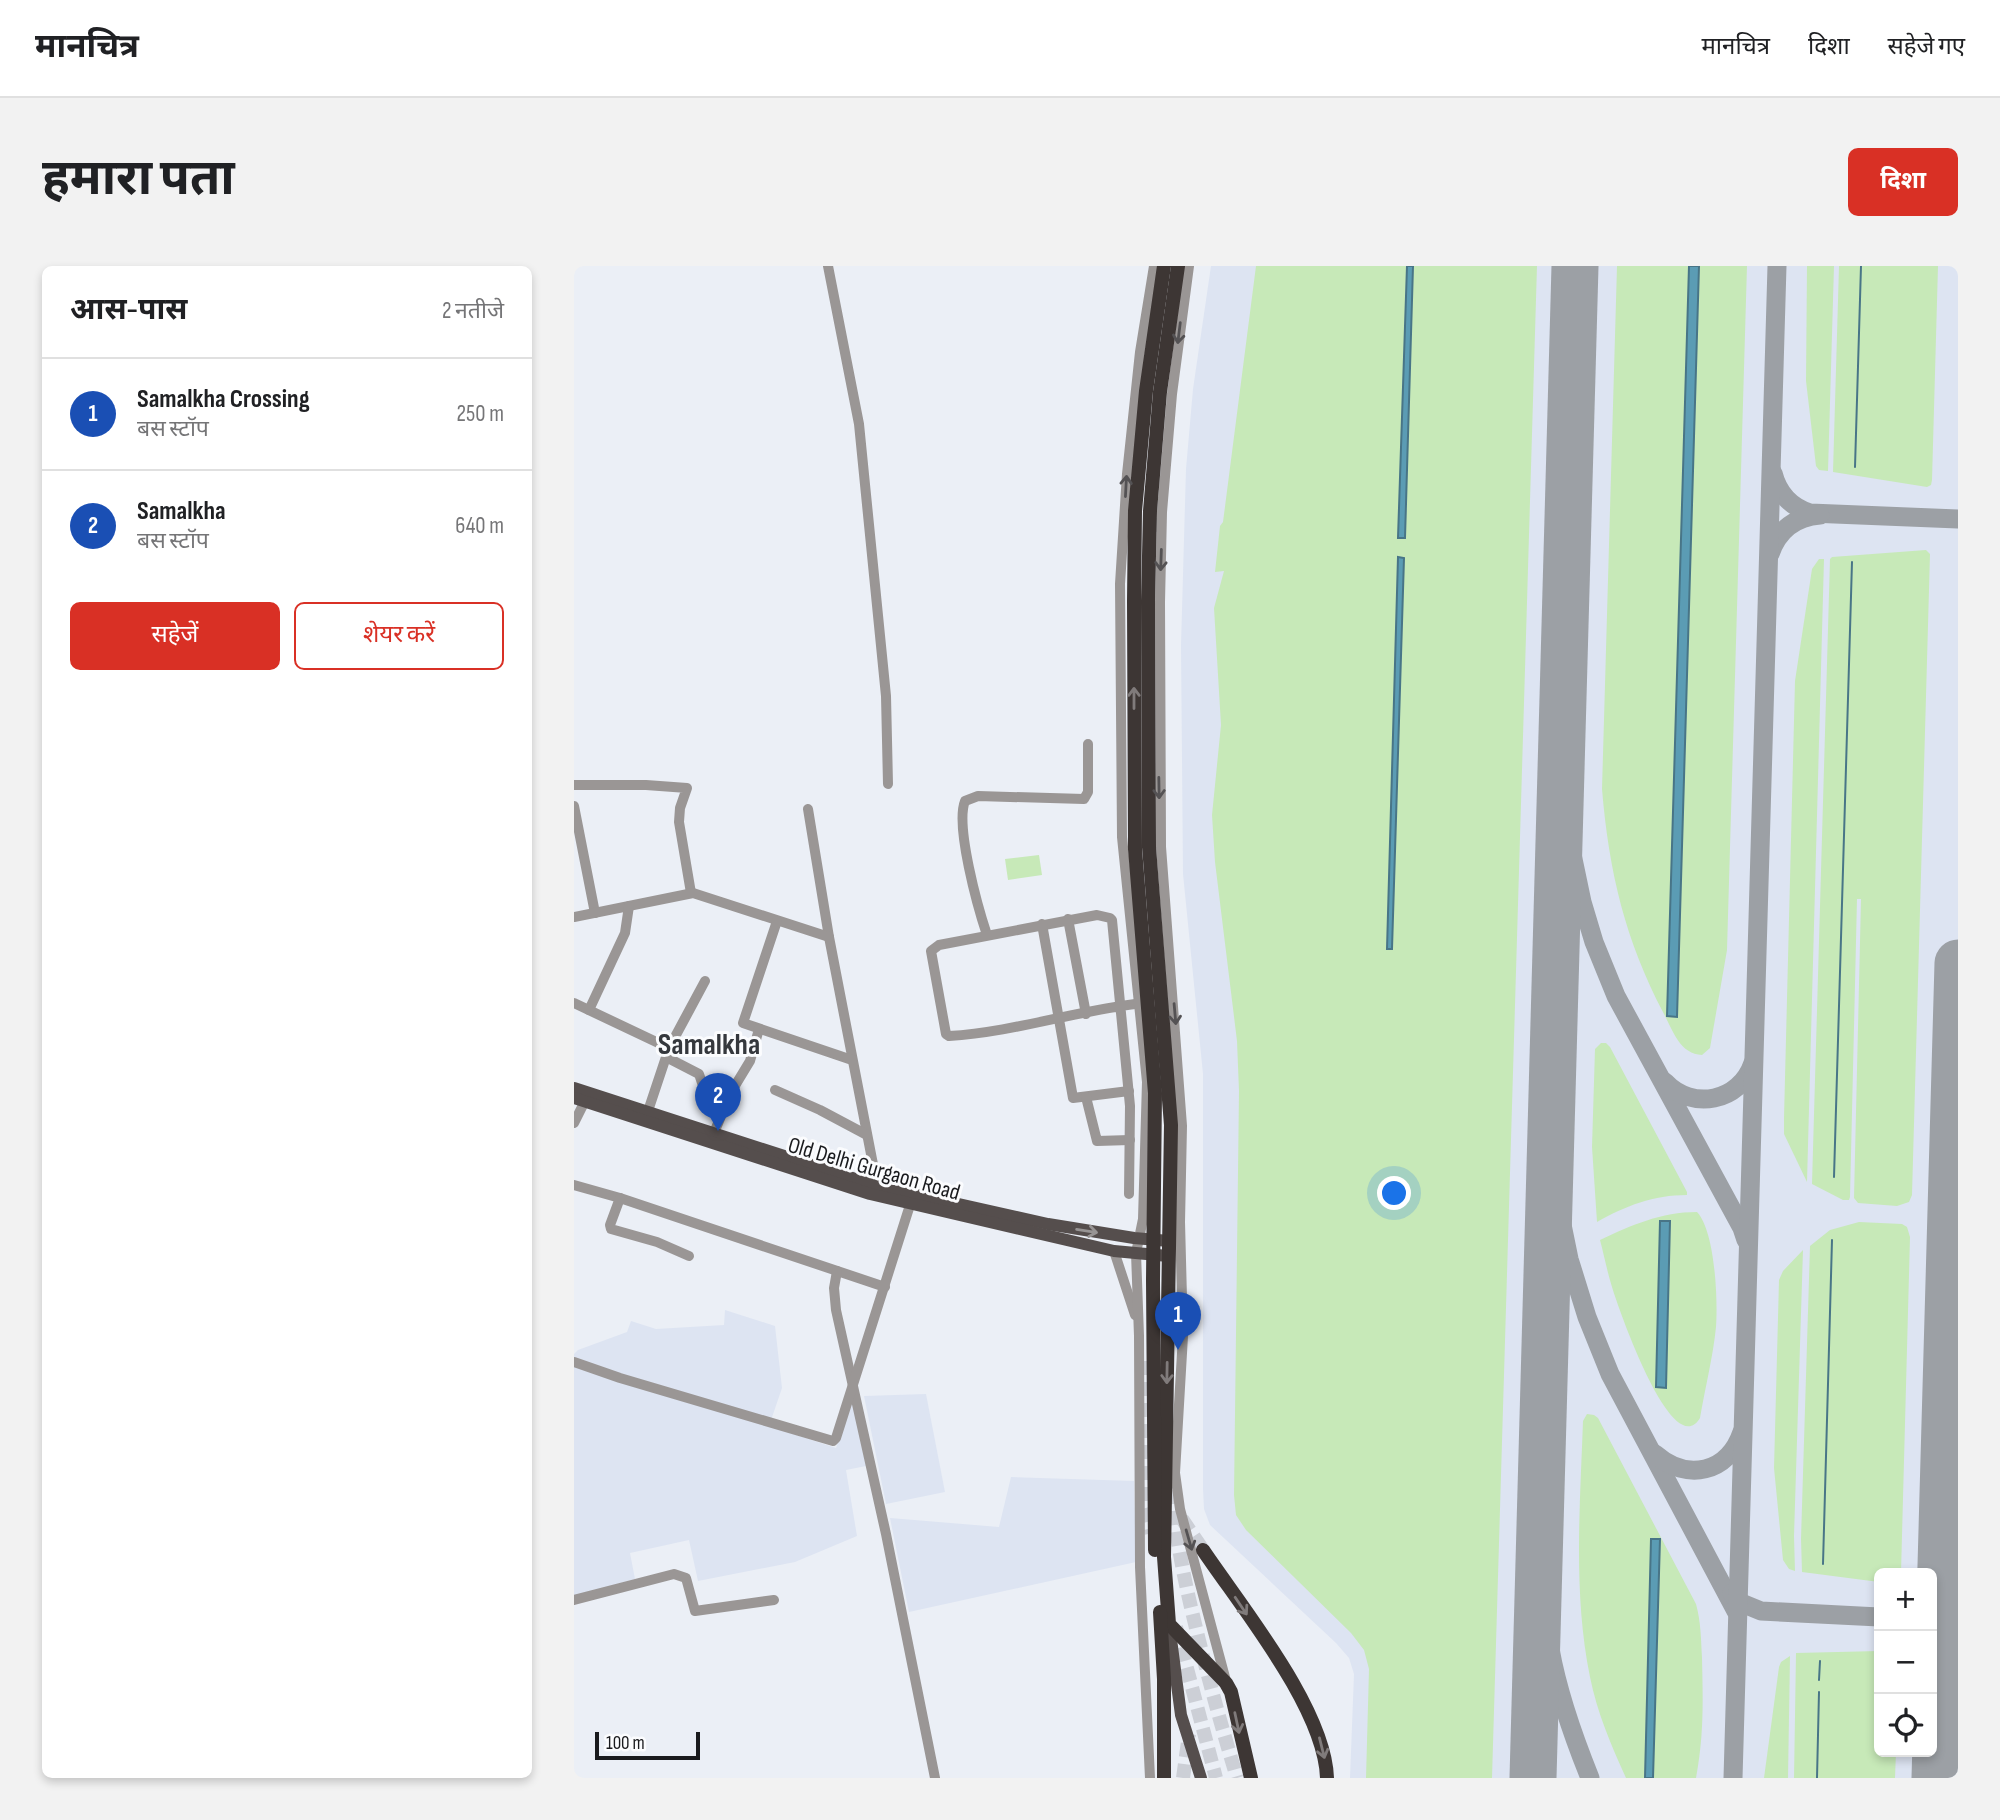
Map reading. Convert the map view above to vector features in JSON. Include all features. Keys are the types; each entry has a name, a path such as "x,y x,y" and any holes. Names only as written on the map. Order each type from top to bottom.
{"highway":[{"path":"1164,266 1146,391 1135,511 1135,836 1139,917 1171,1125 1157,1246 1154,1557 1162,1641 1164,1778"},
{"path":"1150,1002 1147,743 1150,511 1159,405 1178,266"},
{"path":"1157,1246 1164,1557 1169,1625 1228,1688 1251,1778"},
{"path":"1203,1550 1280,1663 1313,1719 1322,1745 1327,1778"}],"main road":[{"name":"Old Delhi Gurgaon Road","path":"574,1088 873,1188 910,1205 1114,1251 1136,1253 1157,1246"},
{"name":"Old Delhi Gurgaon Road","path":"579,1100 873,1188 1157,1246"},
{"path":"1169,1625 1181,1715 1200,1778"}],"street":[{"path":"828,266 859,424 887,704 888,784"},
{"path":"1154,266 1140,352 1131,433 1121,584 1122,837 1150,1002 1143,1219 1157,1246"},
{"path":"1189,266 1172,394 1162,512 1160,616 1161,847 1182,1126 1180,1223 1183,1336 1175,1473 1180,1509 1228,1688"},
{"path":"987,935 968,860 963,814 965,801 978,796 1084,799 1088,792 1088,744"},
{"path":"574,786 646,785 687,788 678,822 691,893"},
{"path":"574,806 594,913"},
{"path":"808,808 829,937 867,1135 873,1188"},
{"path":"574,917 691,893 829,937"},
{"path":"589,1010 625,933 629,906"},
{"path":"1129,1194 1129,1091 1121,1006 1112,920 1100,915 1068,919 939,945 931,951 947,1035 1060,1019 1121,1006 1150,1002"},
{"path":"1068,919 1086,1014"},
{"path":"777,921 743,1022 759,1030 852,1060"},
{"path":"1042,924 1073,1098 1129,1091"},
{"path":"648,1111 667,1053 705,981"},
{"path":"574,1003 667,1053 699,1074 705,1092 726,1102"},
{"path":"714,1133 726,1102 750,1061 759,1030"},
{"path":"775,1090 867,1135"},
{"path":"1086,1097 1097,1142 1130,1140"},
{"path":"574,1123 579,1100"},
{"path":"574,1185 621,1198 885,1287"},
{"path":"621,1198 611,1229 657,1242 689,1256"},
{"path":"574,1362 830,1442 836,1438 910,1205"},
{"path":"1114,1251 1139,1336"},
{"path":"1136,1253 1140,1567 1150,1778"},
{"path":"837,1271 835,1301 935,1778"},
{"path":"574,1600 676,1574 687,1580 695,1611 774,1600"}],"shaded area":[{"path":"1211,266 1958,266 1958,1778 1350,1778 1354,1674 1349,1658 1210,1525 1204,1509 1203,1074 1183,874 1181,645 1186,469 1193,389"},
{"path":"725,1310 775,1326 782,1388 769,1426 836,1448 852,1400 866,1466 846,1470 857,1536 795,1562 698,1581 689,1540 630,1553 635,1579 574,1596 574,1354 578,1350 627,1332 631,1321 656,1329 724,1325"},
{"path":"926,1394 945,1492 886,1504 864,1396"},
{"path":"1011,1477 1134,1481 1136,1562 909,1612 890,1518 999,1527"}],"green space":[{"path":"1256,266 1537,266 1492,1778 1366,1778 1369,1669 1364,1650 1351,1633 1246,1530 1236,1515 1234,1495 1239,1091 1237,1041 1215,862 1212,815 1221,725 1214,608 1224,571 1215,572"},
{"path":"1617,266 1689,266 1667,1016 1676,1017 1699,266 1747,266 1727,950 1710,1048 1702,1055 1688,1051 1678,1041 1650,986 1621,905 1605,819 1602,789"},
{"path":"1807,266 1834,266 1828,471 1819,470 1816,466 1806,381"},
{"path":"1839,266 1938,266 1932,480 1927,487 1833,472"},
{"path":"1926,550 1930,554 1912,1195 1909,1202 1897,1206 1858,1203 1854,1198 1861,899 1857,899 1849,1200 1843,1200 1812,1184 1830,559"},
{"path":"1819,559 1824,559 1807,1182 1784,1134 1784,1118 1795,681 1812,569"},
{"path":"1039,855 1042,875 1008,880 1005,859"},
{"path":"1601,1043 1610,1047 1687,1195 1640,1203 1597,1222 1592,1147 1595,1049"},
{"path":"1697,1212 1708,1234 1711,1249 1716,1283 1716,1327 1700,1418 1688,1426 1675,1419 1647,1376 1616,1299 1600,1240 1659,1217"},
{"path":"1859,1222 1902,1224 1907,1227 1910,1237 1901,1568 1874,1568 1874,1581 1802,1572 1810,1246 1830,1230"},
{"path":"1803,1250 1795,1571 1789,1569 1783,1560 1774,1468 1779,1280 1783,1271"},
{"path":"1587,1414 1598,1418 1696,1604 1701,1638 1703,1704 1696,1778 1653,1778 1660,1540 1651,1539 1645,1778 1626,1778 1596,1703 1585,1645 1580,1582 1579,1518 1583,1421"},
{"path":"1874,1651 1874,1757 1896,1757 1895,1778 1794,1778 1796,1653"},
{"path":"1790,1656 1788,1778 1764,1778 1779,1667 1781,1662"}],"water":[{"path":"1407,266 1413,266 1405,538 1398,538"},
{"path":"1689,266 1699,266 1677,1017 1667,1016"},
{"path":"1398,557 1404,558 1392,949 1387,949"},
{"path":"1660,1221 1670,1221 1666,1388 1656,1387"},
{"path":"1651,1539 1660,1539 1653,1778 1645,1778"}],"waterway":[{"path":"1855,467 1861,266"},
{"path":"1834,1177 1852,562"},
{"path":"1823,1564 1832,1240"},
{"path":"1819,1680 1820,1661"},
{"path":"1817,1778 1819,1692"}],"taxiway":[{"path":"1733,1778 1777,266"},
{"path":"1773,473 1786,498 1810,513 1958,519"},
{"path":"1770,554 1778,538 1789,526 1820,515"},
{"path":"1562,738 1569,840 1582,902 1594,942 1616,996 1742,1228 1746,1240"},
{"path":"1665,1082 1688,1097 1714,1098 1727,1094 1738,1086 1753,1063"},
{"path":"1552,1089 1554,1159 1560,1215 1569,1259 1587,1317 1610,1374 1736,1611"},
{"path":"1952,1146 1958,1213"},
{"path":"1655,1454 1680,1468 1705,1469 1727,1457 1742,1432"},
{"path":"1540,1525 1550,1649 1567,1715 1590,1778"},
{"path":"1941,1564 1945,1585 1958,1605"},
{"path":"1732,1593 1739,1602 1761,1611 1874,1617"},
{"path":"1940,1600 1945,1684 1958,1753"}],"runway":[{"path":"1533,1778 1575,266"},
{"path":"1935,1778 1958,963"}],"tunnel":[{"path":"1157,532 1160,469"},
{"path":"1147,1361 1145,1506 1152,1533"},
{"path":"1172,1469 1176,1529 1187,1588 1210,1684 1237,1778"},
{"path":"1182,1519 1203,1550"},
{"path":"1176,1627 1216,1778"},
{"path":"1183,1778 1189,1734"}],"place":[{"name":"Samalkha","path":"718,1131"},
{"name":"Samalkha Crossing","path":"1178,1350"}],"district":[{"name":"Samalkha","path":"709,1045"}]}
